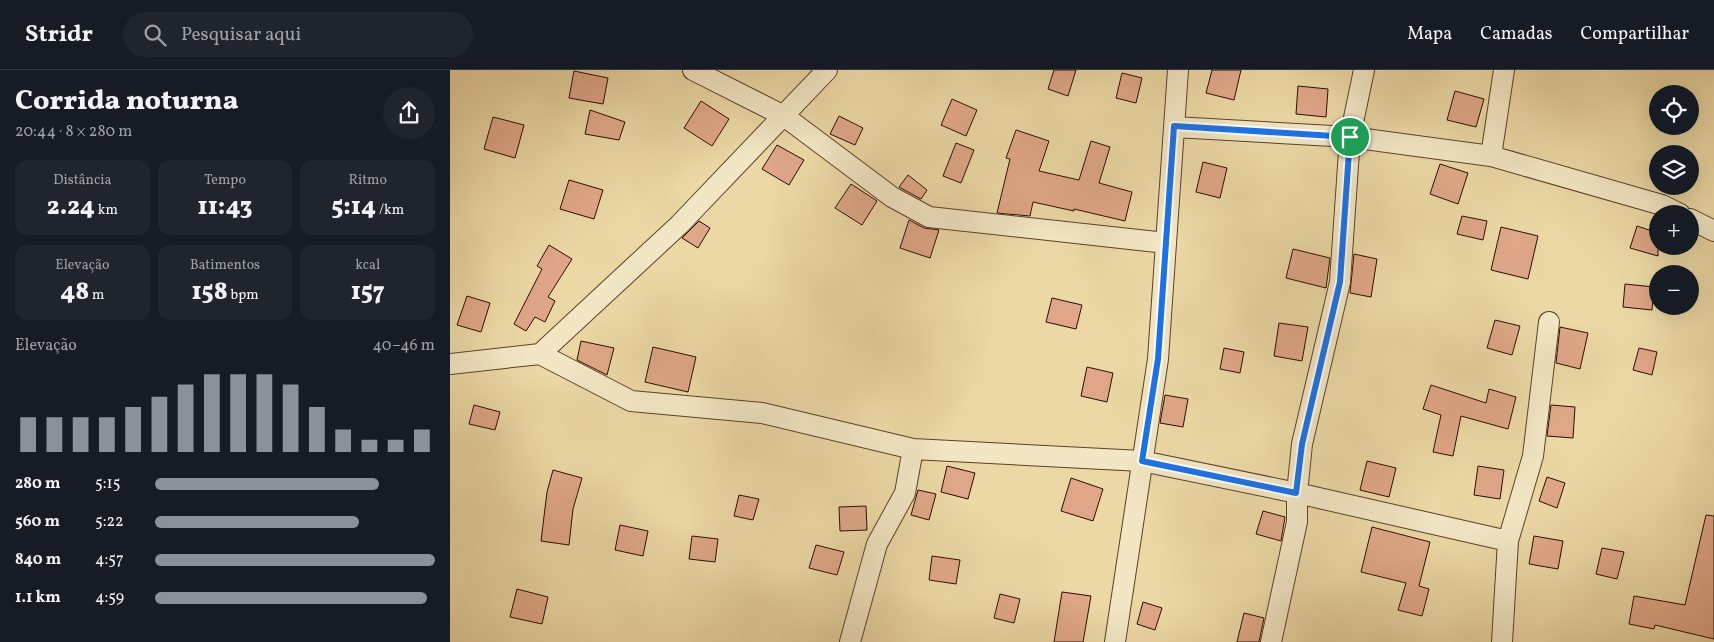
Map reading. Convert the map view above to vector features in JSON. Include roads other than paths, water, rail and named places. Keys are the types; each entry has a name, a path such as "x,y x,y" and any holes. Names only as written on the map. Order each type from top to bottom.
{"street":[{"path":"693,70 784,116 892,197 929,217 1166,243"},
{"path":"540,354 679,224 827,70"},
{"path":"1115,642 1158,359 1178,70"},
{"path":"1271,642 1297,522 1296,493 1302,444 1340,282 1350,137 1364,70"},
{"path":"1491,156 1504,70"},
{"path":"1174,126 1350,137 1491,156 1662,205"},
{"path":"1699,224 1714,231"},
{"path":"1502,642 1508,541 1533,456 1549,322"},
{"path":"451,366 540,354 631,401 762,413 913,449 1142,461 1296,493 1508,541"},
{"path":"850,642 877,544 905,493 913,449"}]}
